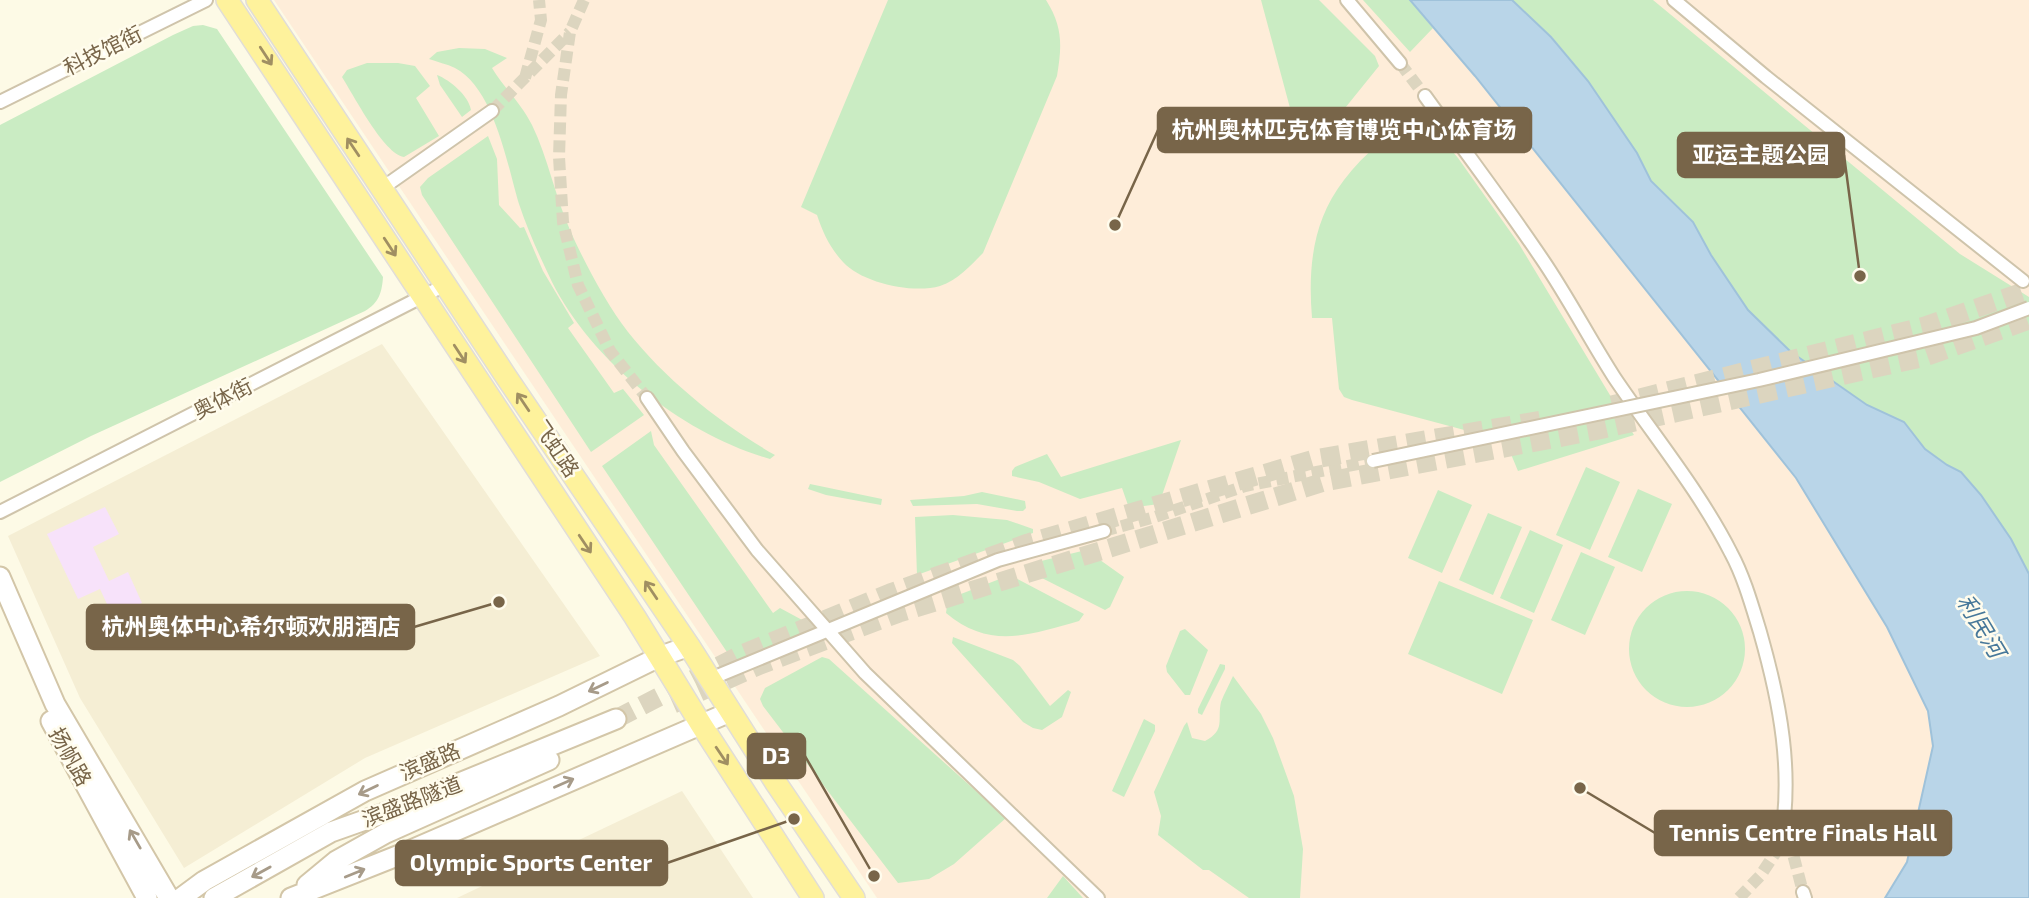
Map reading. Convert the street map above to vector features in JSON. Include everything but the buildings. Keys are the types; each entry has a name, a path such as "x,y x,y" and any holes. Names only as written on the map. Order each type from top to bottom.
{"main road":[{"name":"飞虹路","path":"227,0 659,657 813,898"},
{"name":"飞虹路","path":"257,0 445,285 689,646 854,898"},
{"path":"0,577 54,704 169,898"},
{"name":"扬帆路","path":"0,612 51,722 147,898"},
{"name":"滨盛路","path":"181,898 204,881 365,791 559,706 659,657 689,646"},
{"path":"292,898 402,854 730,712"},
{"name":"滨盛路隧道","path":"214,898 331,832 617,724 386,833 336,861 292,898"}],"street":[{"name":"科技馆街","path":"0,102 206,0"},
{"path":"1347,0 1400,63"},
{"path":"1674,0 1766,77 2027,284"},
{"path":"1425,96 1543,261 1612,374 1707,511 1732,555 1751,601 1769,664 1783,729 1786,780 1784,838"},
{"path":"381,188 492,111"},
{"name":"奥体街","path":"0,512 445,285"},
{"path":"1373,461 1759,380 1976,328 2029,308"},
{"path":"647,398 716,498 757,550 865,673 1098,898"},
{"path":"710,679 998,560 1104,531"}],"shaded area":[{"path":"274,0 2029,0 2029,898 877,898"},
{"path":"382,344 600,656 365,758 184,868 80,698 8,536"},
{"path":"105,507 119,534 93,547 109,581 128,572 142,603 113,617 100,589 78,599 47,534"},
{"path":"682,791 753,898 457,898"}],"green space":[{"path":"888,0 1046,0 1056,19 1060,37 1057,76 983,253 953,280 929,288 888,285 862,276 843,262 831,246 817,215 801,207"},
{"path":"1261,0 1319,0 1375,56 1379,66 1316,144 1297,134"},
{"path":"1363,0 1410,0 1433,28 1410,52"},
{"path":"1512,0 1653,0 1960,254 2029,297 2029,574 2011,539 1981,495 1961,472 1925,449 1904,422 1867,405 1792,353 1748,310 1711,255 1693,222 1651,181 1637,153 1588,81 1552,37"},
{"path":"203,25 217,29 383,277 379,297 365,311 91,436 0,482 0,125 173,35 193,26"},
{"path":"459,48 485,49 507,58 492,68 532,125 576,242 604,296 628,332 677,384 715,416 775,455 770,459 737,448 674,413 616,367 591,340 552,282 530,234 497,128 480,92 455,68 429,59 437,52"},
{"path":"367,63 415,66 430,86 416,98 439,136 404,157 388,146 370,123 342,77 347,70"},
{"path":"437,75 453,85 467,99 471,110 462,117 440,85"},
{"path":"1416,107 1458,158 1519,244 1634,435 1518,471 1508,447 1498,439 1344,397 1339,389 1332,318 1312,318 1314,246 1325,212 1344,180"},
{"path":"488,136 497,159 499,205 520,228 524,227 543,271 574,323 568,328 614,393 623,389 644,415 591,452 422,195 420,187 428,178"},
{"path":"651,431 654,445 773,613 780,608 804,621 803,636 735,664 602,466"},
{"path":"1181,440 1159,504 1129,508 1122,488 1080,499 1039,482 1012,476 1015,467 1047,454 1061,477"},
{"path":"1586,467 1620,482 1590,550 1556,535"},
{"path":"810,484 882,499 881,505 826,495 808,489"},
{"path":"1638,489 1672,504 1642,572 1608,557"},
{"path":"1438,490 1472,505 1442,573 1408,558"},
{"path":"982,492 1025,501 1026,508 1017,511 977,504 913,506 910,500 964,496"},
{"path":"1488,513 1522,527 1493,595 1459,580"},
{"path":"953,515 1007,520 1033,529 1033,533 917,575 915,517"},
{"path":"1530,530 1563,545 1534,613 1500,598"},
{"path":"1086,550 1124,577 1110,607 1105,610 1034,574 1033,563"},
{"path":"1581,552 1615,567 1585,635 1551,620"},
{"path":"1010,575 1084,614 1079,621 1043,631 1010,636 978,632 962,625 946,613 948,599"},
{"path":"1439,581 1533,620 1502,694 1408,654"},
{"path":"1687,591 1709,596 1728,608 1740,627 1745,649 1740,671 1728,690 1709,702 1687,707 1665,702 1646,690 1634,671 1629,649 1634,627 1646,608 1665,596"},
{"path":"1185,629 1208,650 1190,695 1185,695 1167,672 1166,666 1180,631"},
{"path":"953,637 1013,660 1050,706 1068,690 1071,692 1062,717 1042,730 1023,722 952,643"},
{"path":"822,657 829,659 1006,818 954,864 929,879 898,883 763,706 760,699 765,688"},
{"path":"1220,664 1225,665 1225,669 1202,715 1198,713 1198,709"},
{"path":"1233,676 1261,714 1273,738 1294,796 1303,849 1300,898 1249,898 1209,870 1203,870 1158,835 1161,816 1154,792 1184,726 1187,722 1192,738 1205,741 1216,733 1221,702"},
{"path":"1144,719 1155,725 1155,731 1124,797 1112,791"},
{"path":"1063,876 1083,898 1047,898"}],"water":[{"name":"利民河","path":"1410,0 1512,0 1551,37 1588,81 1637,153 1651,181 1693,222 1711,255 1748,310 1791,352 1867,405 1904,422 1925,449 1961,472 1981,495 2011,539 2029,574 2029,898 1885,898 1907,862 1933,746 1928,711 1887,627 1796,478 1475,76"}],"tunnel":[{"path":"525,78 541,20 539,0"},
{"path":"584,0 570,32 561,95 559,157 563,222 578,285 610,351 647,398"},
{"path":"492,111 570,32"},
{"path":"1400,63 1425,96"},
{"path":"1612,405 1925,326 2029,290"},
{"path":"673,704 760,665 899,613 1324,482 1594,431 1925,357 2029,320"},
{"path":"616,719 742,654 890,593 1028,543 1314,459 1548,419"},
{"path":"1104,531 1155,517 1245,486 1373,461"},
{"path":"1789,839 1803,892"},
{"path":"1739,898 1760,876 1780,846"}],"place":[{"name":"杭州奥林匹克体育博览中心体育场","path":"1115,225"},
{"name":"亚运主题公园","path":"1860,276"},
{"name":"杭州奥体中心希尔顿欢朋酒店","path":"499,602"},
{"name":"Tennis Centre Finals Hall","path":"1580,788"},
{"name":"Olympic Sports Center","path":"794,819"},
{"name":"D3","path":"874,876"}]}
